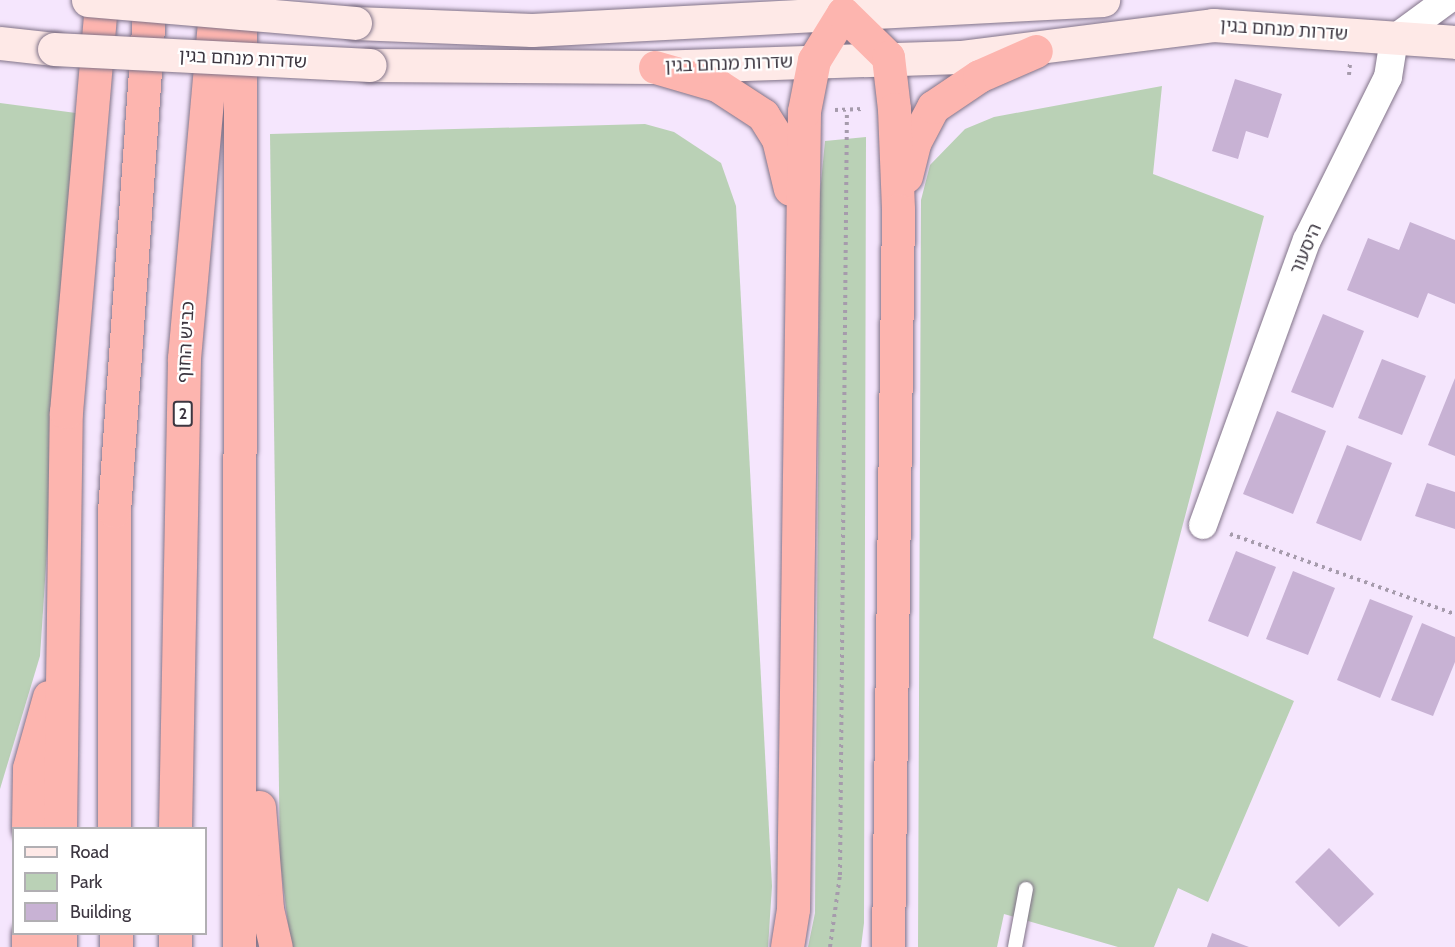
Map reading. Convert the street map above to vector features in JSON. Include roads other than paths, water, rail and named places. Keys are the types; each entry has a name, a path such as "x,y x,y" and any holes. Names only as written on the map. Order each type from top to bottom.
{"highway":[{"path":"60,827 66,412 101,0"},
{"path":"114,827 114,511 150,0"},
{"name":"כביש החוף","path":"175,827 184,358 216,0"},
{"path":"239,947 243,590 240,0"},
{"path":"787,947 793,909 798,260 804,111 814,60 843,13 888,57 894,109 898,210 888,947"},
{"path":"898,210 914,143 933,107 979,76 1036,51"},
{"path":"656,67 717,85 763,115 778,138 788,169 798,260"},
{"path":"243,590 267,909 276,947"},
{"path":"28,827 29,768 61,652"}],"main road":[{"path":"88,0 355,23 532,30 1103,0"},
{"name":"שדרות מנחם בגין","path":"0,43 54,49 370,64 656,67 1036,51 1213,25 1455,42"}],"street":[{"path":"1395,39 1447,0"},
{"name":"היסעור","path":"1203,525 1307,240 1389,77 1395,39"}],"lane":[{"path":"1015,947 1026,889"}]}
